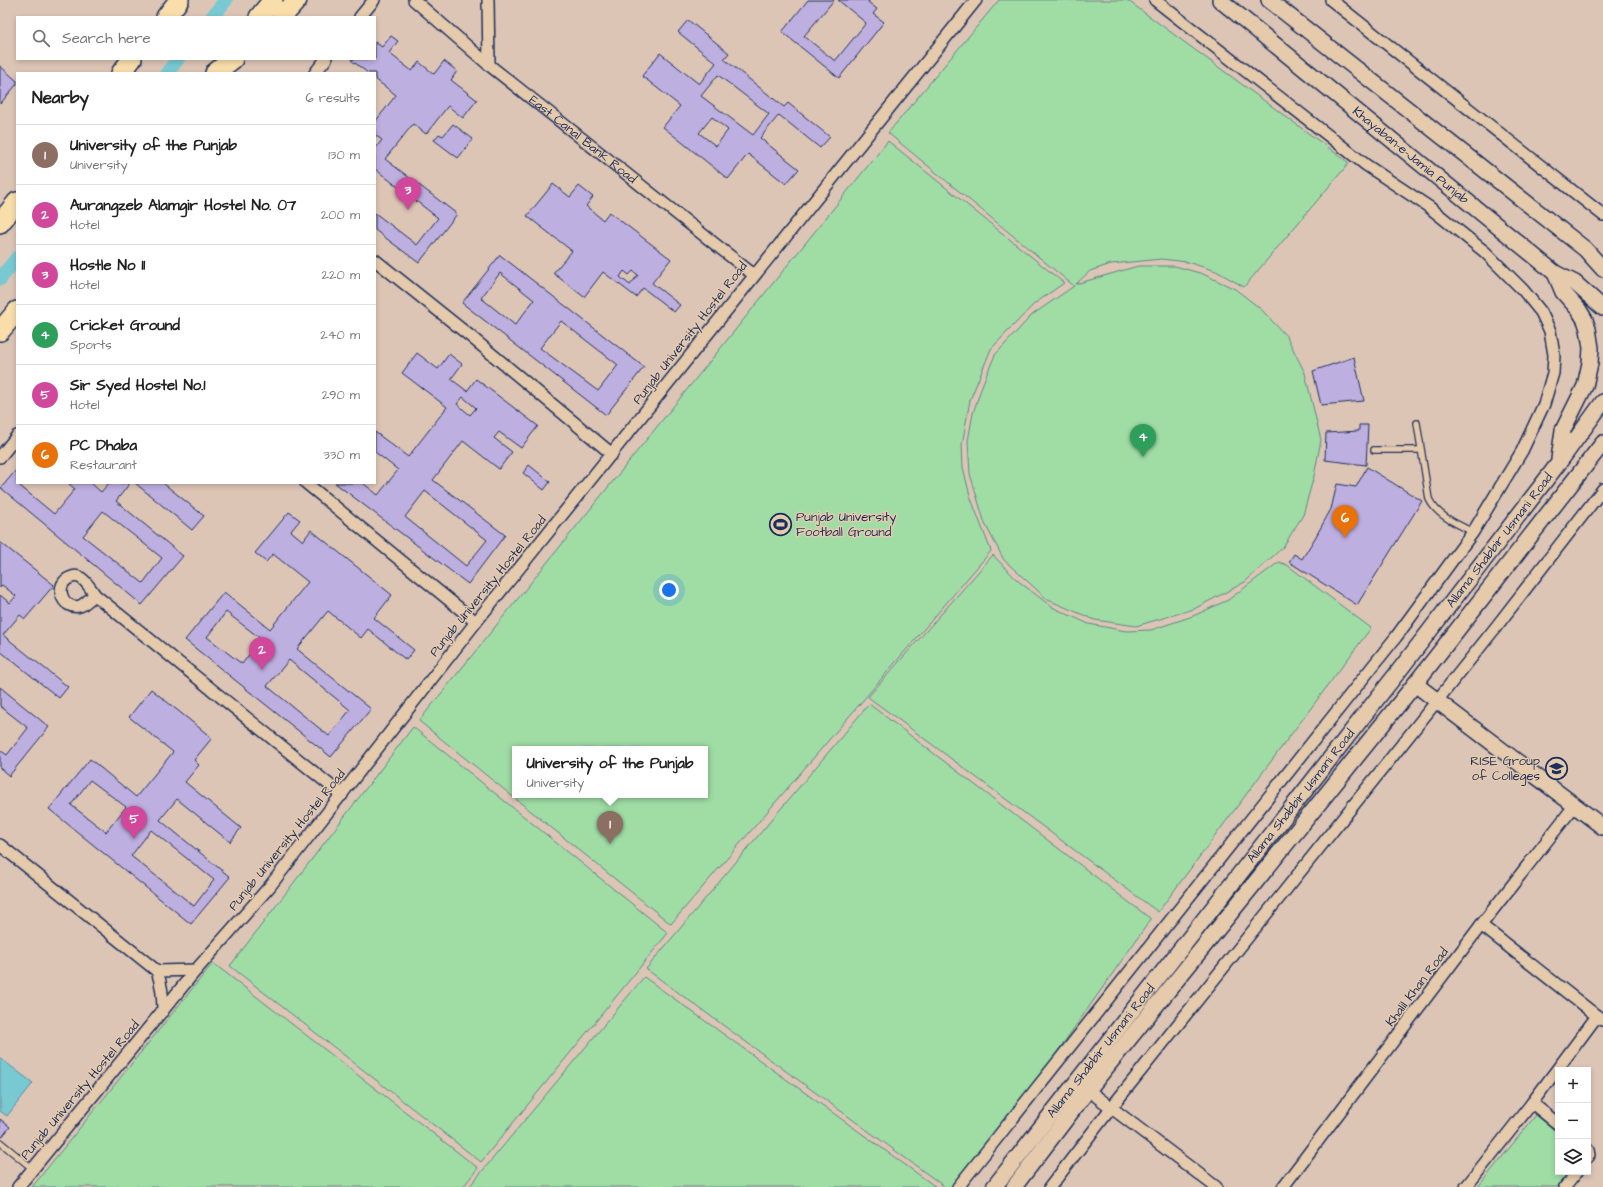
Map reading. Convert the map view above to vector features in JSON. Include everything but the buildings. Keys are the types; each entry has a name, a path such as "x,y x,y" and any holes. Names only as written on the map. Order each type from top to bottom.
{"highway":[{"path":"159,16 167,0"},
{"path":"167,16 179,0"},
{"path":"260,16 273,0"},
{"path":"283,16 297,0"},
{"path":"122,72 131,60"},
{"path":"215,72 223,60"},
{"path":"215,72 232,60"},
{"path":"0,223 16,203"},
{"path":"0,331 16,312"}],"main road":[{"name":"Khayaban-e-Jamia Punjab","path":"1220,0 1555,273 1575,283 1603,308"},
{"path":"1269,0 1585,249 1603,269"},
{"path":"1585,249 1603,257"},
{"path":"1555,273 1563,292 1585,320 1591,348 1589,373 1579,400 1564,430 1558,464"},
{"name":"Allama Shabbir Usmani Road","path":"994,1187 1398,672 1558,464 1603,402"},
{"name":"Allama Shabbir Usmani Road","path":"1014,1187 1088,1090 1415,684 1603,442"},
{"path":"1580,473 1603,460"},
{"path":"1415,684 1603,827"}],"street":[{"path":"361,16 374,0"},
{"name":"East Canal Bank Road","path":"414,0 489,65 754,275"},
{"path":"488,0 489,65"},
{"name":"Punjab University Hostel Road","path":"18,1187 196,970 270,886 476,622 976,0"},
{"path":"958,1187 1396,637 1473,532 1522,451 1544,404 1553,373 1554,355 1550,331 1541,312 1523,290 1485,252 1429,207 1366,165 1156,0"},
{"path":"1331,0 1603,215"},
{"path":"315,72 325,60"},
{"path":"376,261 470,336 612,454"},
{"path":"0,457 16,437"},
{"path":"307,484 476,622"},
{"path":"1050,1187 1496,627 1603,489"},
{"path":"95,595 342,795"},
{"name":"Khalil Khan Road","path":"1283,1187 1481,925 1575,805"},
{"path":"0,845 157,971 162,984 163,1011"},
{"path":"1466,1187 1600,1019 1481,925"},
{"path":"157,971 196,970"},
{"path":"1088,1090 1216,1187"},
{"path":"1532,1103 1555,1122"},
{"path":"1565,1187 1575,1175"}],"lane":[{"path":"1417,423 1432,505 1437,511 1452,521 1473,532"},
{"path":"1374,450 1421,450"},
{"path":"0,1142 33,1169"}],"green space":[{"path":"999,0 1127,0 1349,163 1244,287 1216,271 1187,262 1162,259 1111,264 1090,271 1076,284 1138,266 1175,266 1203,274 1235,289 1261,309 1287,337 1305,373 1321,440 1314,476 1303,515 1283,547 1245,582 1194,609 1136,626 1095,620 1048,600 1004,560 985,524 970,474 968,441 973,413 983,383 995,355 1032,315 1074,286 888,133"},
{"name":"Punjab University Football Ground","path":"888,141 1064,283 1034,304 991,349 970,400 962,445 963,467 970,496 991,551 671,924 515,798 708,798 708,746 512,746 512,796 419,721"},
{"path":"993,555 1017,580 1052,607 1089,624 1126,631 1151,630 1193,616 1228,600 1279,562 1287,565 1371,628 1158,912 868,697"},
{"path":"869,704 1151,919 962,1187 945,1187 646,969"},
{"path":"413,727 668,933 481,1162 230,966"},
{"path":"213,963 478,1168 463,1187 32,1187"},
{"path":"644,977 936,1187 469,1187"},
{"path":"1536,1115 1555,1131 1555,1175 1567,1175 1557,1187 1478,1187"}],"water":[{"path":"0,1058 33,1083 7,1116 0,1111"}],"waterway":[{"path":"213,16 226,0"},
{"path":"168,72 177,60"},
{"path":"0,279 16,259"}],"place":[{"name":"Hostle No 11","path":"408,210"},
{"name":"Cricket Ground","path":"1143,457"},
{"name":"Punjab University Football Ground","path":"780,524"},
{"name":"PC Dhaba","path":"1345,538"},
{"name":"Aurangzeb Alamgir Hostel No. 07","path":"262,670"},
{"name":"RISE Group of Colleges","path":"1556,768"},
{"name":"Sir Syed Hostel No.1","path":"134,839"},
{"name":"University of the Punjab","path":"610,844"}]}
